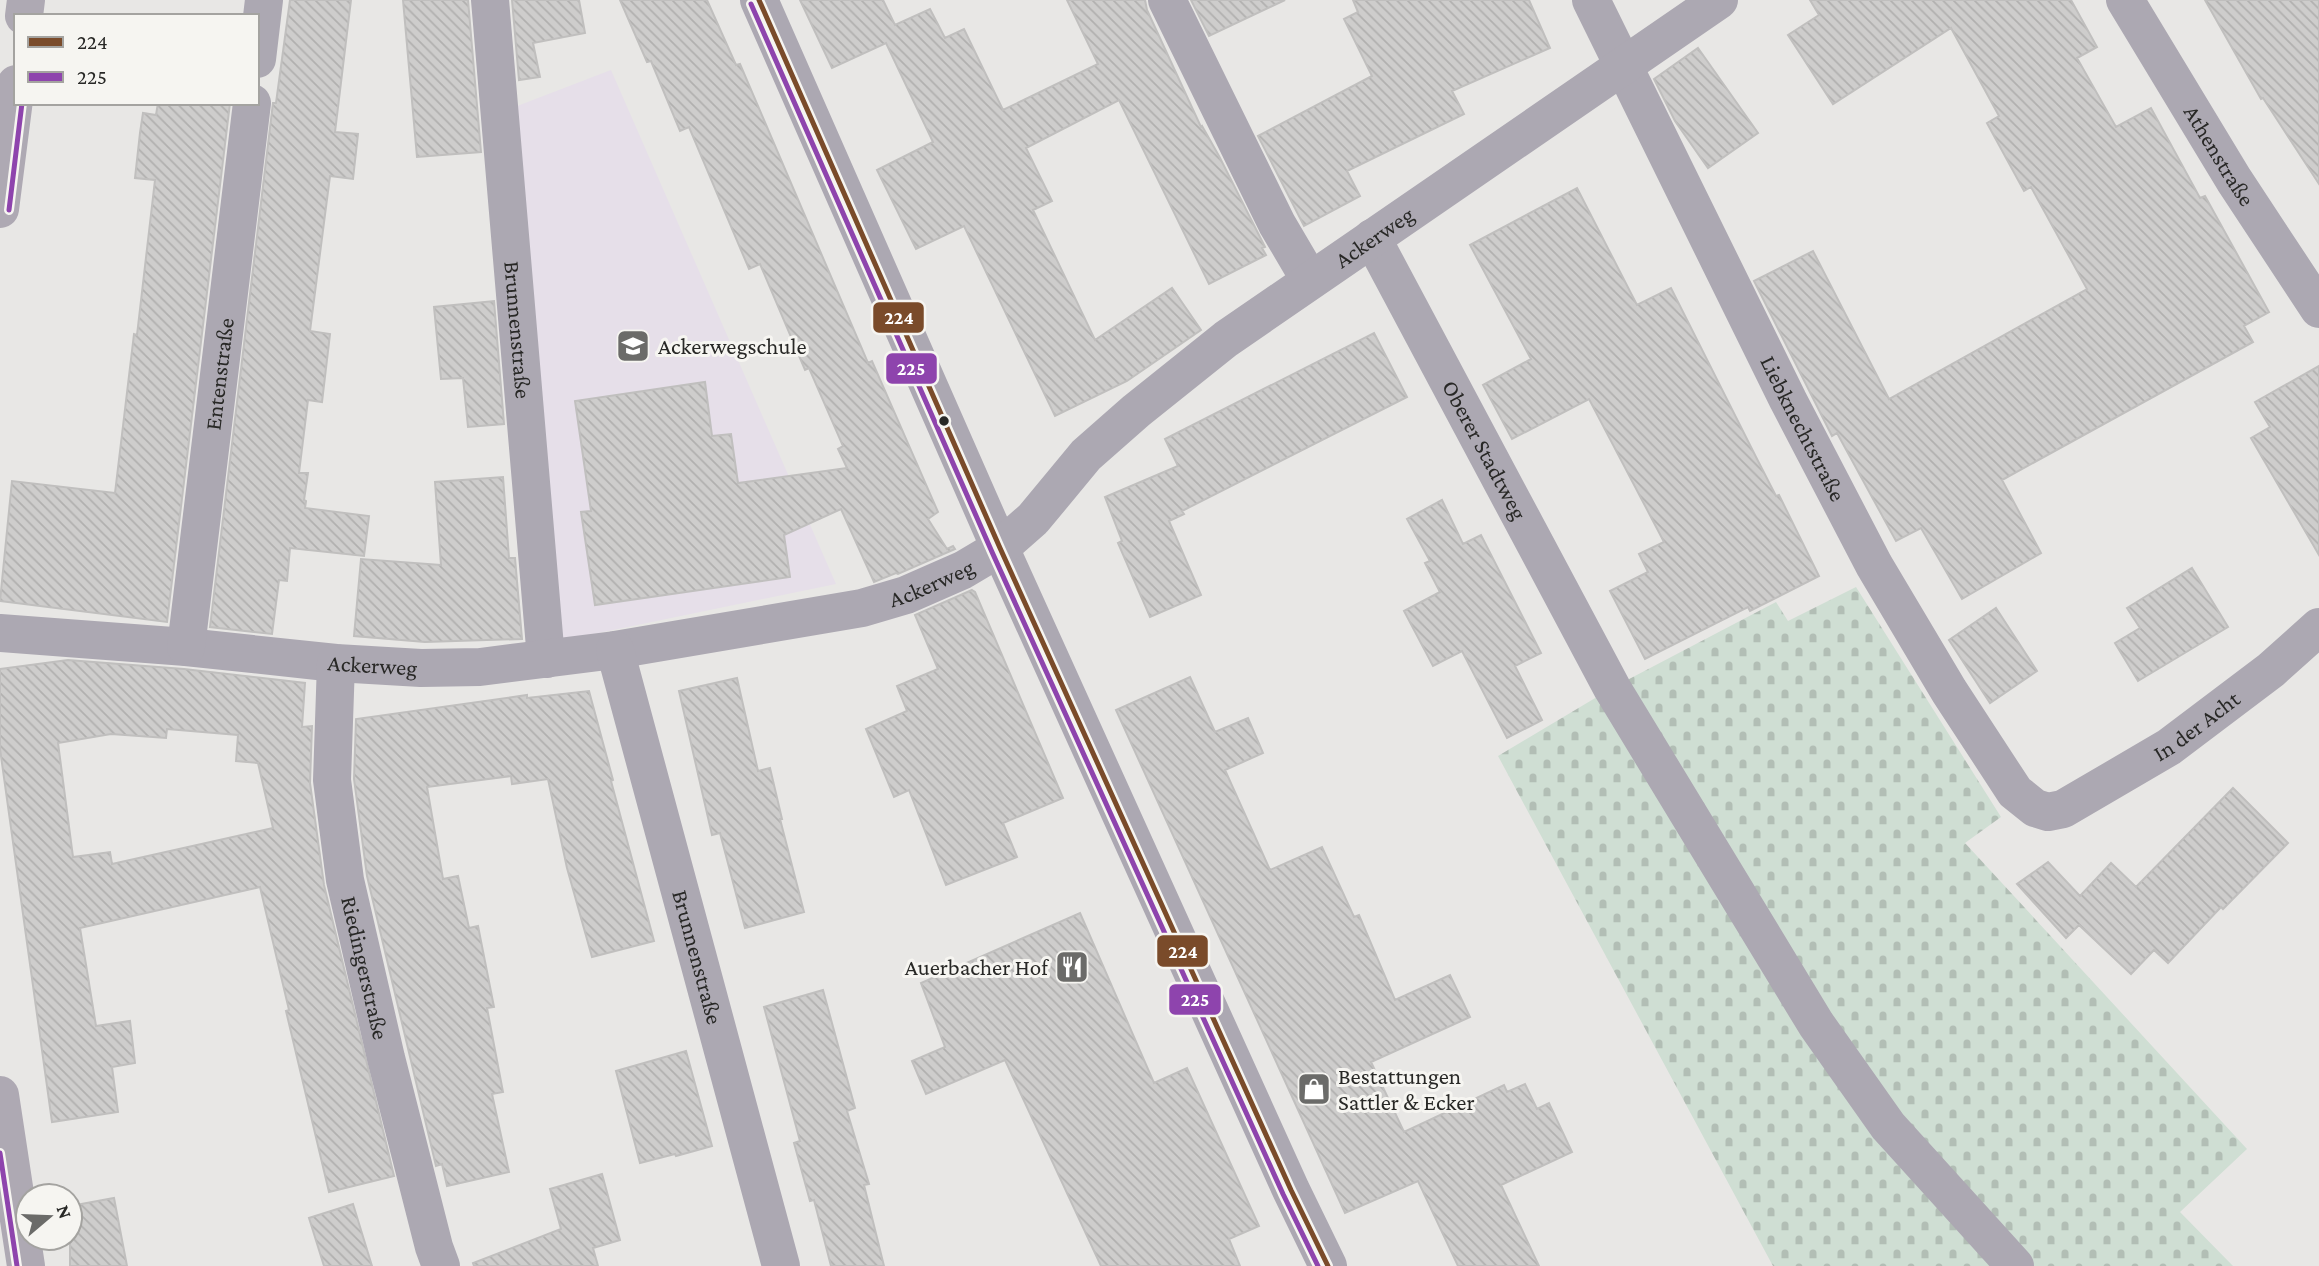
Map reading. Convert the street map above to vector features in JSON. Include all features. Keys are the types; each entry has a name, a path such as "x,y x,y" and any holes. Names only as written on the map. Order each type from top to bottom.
{"main road":[{"path":"0,209 14,100"},
{"path":"0,1095 26,1266"}],"street":[{"path":"259,42 264,0"},
{"name":"Brunnenstraße","path":"490,0 546,659"},
{"path":"759,0 1000,548 1285,1177 1328,1266"},
{"path":"1167,0 1277,224 1310,280"},
{"name":"Liebknechtstraße","path":"1591,0 1788,400 1874,565 1949,691 2015,792 2035,808 2048,812 2063,810"},
{"name":"Ackerweg","path":"0,633 186,647 336,663 421,668 481,667 615,650 862,608 906,595 963,570 1000,548 1033,519 1086,455 1226,339 1719,0"},
{"name":"Athenstraße","path":"2125,0 2234,180 2319,309"},
{"name":"Entenstraße","path":"186,647 252,105"},
{"name":"Oberer Stadtweg","path":"1372,238 1612,688 1816,1024 1888,1126 2015,1266"},
{"name":"In der Acht","path":"2063,810 2169,747 2271,670 2319,626"},
{"name":"Brunnenstraße","path":"615,650 781,1266"},
{"name":"Riedingerstraße","path":"336,663 332,780 345,880 386,1058 441,1266"}],"shaded area":[{"name":"Ackerwegschule","path":"611,70 836,584 560,641 512,108"}],"green space":[{"path":"1856,587 2001,817 1965,843 2247,1149 2180,1212 2233,1266 1773,1266 1498,756 1612,688 1776,602 1788,621"}],"building":[{"path":"290,0 351,0 335,132 358,134 353,179 330,176 310,331 330,334 322,402 308,400 299,473 308,473 305,508 369,516 364,556 290,548 287,581 279,580 272,634 210,627 273,103 276,103"},
{"path":"403,0 468,0 481,152 417,157"},
{"path":"512,0 579,0 585,33 533,43 540,77 519,80"},
{"path":"620,0 707,0 736,65 740,64 868,363 872,361 938,512 928,519 947,549 953,546 955,549 874,582 841,509 784,535 790,577 595,605 581,512 591,511 575,401 705,382 712,436 731,434 738,483 847,468 838,449 843,446 809,368 805,370 760,264 749,269 689,127 680,131 651,61 647,62"},
{"path":"800,0 883,0 895,25 930,9 945,38 964,29 1003,110 1098,64 1067,0 1145,0 1147,10 1201,127 1219,156 1265,247 1262,248 1266,255 1209,284 1119,100 1026,148 1052,201 1033,210 1095,340 1172,288 1201,330 1127,381 1055,416 964,226 916,249 877,170 933,142 886,43 832,68"},
{"path":"1191,0 1285,0 1209,36"},
{"path":"1353,0 1529,0 1550,48 1452,91 1464,114 1347,171 1360,196 1304,226 1258,136 1372,76 1344,19 1358,12"},
{"path":"1810,0 2071,0 2097,47 2077,58 2116,127 2151,108 2200,198 2205,196 2269,312 2244,326 2253,342 2002,480 2041,553 1962,599 1921,528 1896,541 1837,433 1832,436 1754,281 1813,251 1889,399 2087,289 2031,187 2024,191 1987,123 1999,116 1951,28 1833,104 1788,35 1819,15"},
{"path":"2205,0 2319,0 2319,184 2263,98 2261,99"},
{"path":"1698,48 1758,133 1708,168 1675,121 1654,79"},
{"path":"158,105 230,105 167,622 0,601 12,481 115,493 155,180 135,178 143,113 156,115"},
{"path":"1577,188 1637,305 1671,288 1819,576 1750,611 1748,607 1645,659 1610,591 1648,572 1639,554 1664,542 1589,399 1512,439 1483,385 1531,359 1470,245"},
{"path":"494,301 504,424 468,427 463,378 441,379 434,307"},
{"path":"1374,333 1407,397 1182,511 1184,514 1169,521 1201,595 1150,617 1118,543 1122,541 1105,497 1178,466 1165,439"},
{"path":"2319,366 2319,555 2251,438 2270,427 2255,402"},
{"path":"503,477 509,558 515,558 522,639 425,642 354,636 361,559 441,565 435,482"},
{"path":"1442,500 1463,544 1481,535 1541,653 1515,666 1542,720 1507,738 1462,651 1433,666 1404,611 1440,592 1425,563 1430,561 1407,519"},
{"path":"2192,568 2228,627 2138,681 2115,643 2140,628 2127,608"},
{"path":"972,590 1063,798 1003,823 1017,857 946,885 909,790 894,797 866,729 907,711 897,686 938,669 915,615"},
{"path":"1996,608 2037,671 1990,703 1949,640"},
{"path":"68,660 184,669 305,683 302,727 312,726 310,783 324,885 394,1176 329,1192 260,887 80,928 96,1026 130,1021 135,1063 112,1067 118,1112 52,1122 0,749 0,669","holes":["167,729 238,735 236,761 258,763 273,828 112,864 110,852 73,857 58,743 111,734 166,738"]},
{"path":"1190,677 1215,732 1248,718 1263,753 1225,770 1270,870 1322,847 1354,917 1359,915 1395,1000 1450,975 1470,1017 1371,1062 1404,1132 1504,1085 1507,1092 1525,1084 1537,1109 1549,1103 1572,1152 1501,1185 1539,1266 1458,1266 1418,1181 1345,1213 1116,710"},
{"path":"737,678 758,771 770,768 804,912 745,928 720,833 712,835 679,691"},
{"path":"589,691 654,941 592,957 567,868 548,779 512,784 511,776 427,787 443,879 458,876 469,928 478,926 494,1007 487,1008 503,1092 492,1094 509,1172 447,1186 442,1164 436,1166 367,876 354,779 356,719 527,695 527,698"},
{"path":"2233,788 2288,843 2223,909 2221,907 2168,963 2154,950 2131,974 2079,925 2066,938 2017,884 2048,862 2080,896 2111,863 2136,887"},
{"path":"1080,913 1154,1083 1187,1068 1259,1226 1229,1239 1240,1266 1101,1266 1005,1060 926,1094 912,1061 945,1047 921,983"},
{"path":"823,990 855,1108 847,1111 869,1184 864,1185 884,1266 831,1266 814,1200 810,1201 794,1143 800,1141 764,1007"},
{"path":"686,1051 712,1146 640,1163 616,1071"},
{"path":"602,1174 620,1240 593,1248 598,1266 474,1266 473,1263 561,1229 550,1189"},
{"path":"114,1198 127,1266 70,1266 70,1252 84,1252 84,1203"},
{"path":"353,1204 372,1266 324,1266 309,1218"}],"transit line":[{"name":"224","path":"759,0 1000,548 1328,1266"},
{"name":"225","path":"751,4 992,552 1318,1266"},
{"name":"225","path":"9,210 22,105"},
{"name":"225","path":"0,1153 17,1266"}],"place":[{"name":"Ackerwegschule","path":"633,346"},
{"name":"Auerbacher Hof","path":"1072,967"},
{"name":"Bestattungen Sattler & Ecker","path":"1314,1089"}]}
